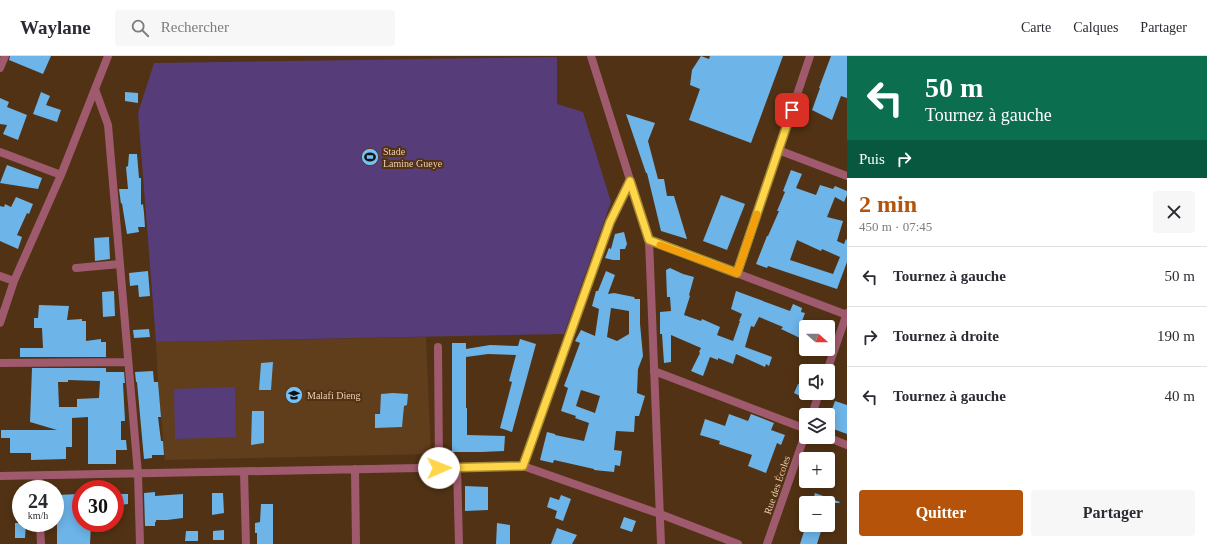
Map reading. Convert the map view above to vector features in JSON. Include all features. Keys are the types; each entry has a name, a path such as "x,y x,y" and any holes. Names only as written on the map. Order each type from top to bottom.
{"street":[{"path":"0,68 5,56"},
{"path":"0,323 14,281 61,175 108,56"},
{"path":"591,56 649,240 661,544"},
{"path":"737,273 810,56"},
{"path":"95,89 108,125 138,474 140,544"},
{"path":"778,150 847,176"},
{"path":"0,152 61,175"},
{"path":"523,466 610,222 630,181"},
{"path":"649,240 847,314 829,364"},
{"path":"76,268 120,264"},
{"path":"0,276 14,281"},
{"path":"438,347 439,468"},
{"path":"0,363 128,362"},
{"path":"654,371 799,427"},
{"path":"835,440 847,445"},
{"name":"Rue des Écoles","path":"767,544 801,444"},
{"path":"0,476 523,466 660,514 738,544"},
{"path":"457,467 459,544"},
{"path":"355,470 356,544"},
{"path":"244,472 246,544"},
{"path":"38,476 38,480"},
{"path":"40,532 41,544"}],"shaded area":[{"name":"Stade Lamine Gueye","path":"557,57 557,104 583,112 611,202 564,334 156,342 138,113 154,63"},
{"name":"Malafi Dieng","path":"426,337 431,454 165,460 156,342"},
{"path":"235,387 236,437 175,439 174,389"}],"building":[{"path":"10,56 51,56 43,74 9,60"},
{"path":"701,56 709,59 710,56 783,56 751,143 689,120 700,89 690,85 692,70"},
{"path":"831,56 847,56 847,98 841,96 832,120 812,110"},
{"path":"41,92 50,96 46,105 61,110 57,122 33,114"},
{"path":"125,92 138,93 138,103 125,101"},
{"path":"0,98 9,102 7,107 27,115 18,140 3,134 7,125 0,124"},
{"path":"626,114 655,123 648,141 658,179 664,179 667,196 674,196 687,239 661,231 647,173"},
{"path":"129,154 137,154 139,178 141,178 141,205 143,204 145,227 138,227 139,232 127,234 119,189 128,189 126,167 128,166"},
{"path":"7,165 42,178 38,189 0,183"},
{"path":"791,170 802,174 796,188 816,195 820,185 833,189 835,186 847,191 844,202 835,197 827,217 843,221 837,241 844,244 846,239 847,240 847,262 837,289 768,266 767,268 756,264 779,211 777,211 785,192 783,191","holes":["797,240 821,251 822,249 840,257 833,274 790,260"]},
{"path":"721,195 745,204 727,250 703,241"},
{"path":"16,197 33,204 29,214 27,213 17,235 22,237 18,249 0,241 0,206 4,207 5,204 11,207"},
{"path":"624,232 627,244 625,249 620,249 620,260 605,258 609,248 611,249 615,234"},
{"path":"109,237 110,259 95,261 94,238"},
{"path":"670,268 694,277 684,315 701,321 702,319 720,327 717,335 733,341 742,314 731,309 736,291 790,311 793,304 802,308 801,312 805,313 802,320 799,320 799,338 781,329 783,327 759,317 754,327 751,326 745,347 772,357 769,366 766,364 765,367 736,354 733,364 718,358 718,360 710,357 703,376 691,371 701,348 671,335 671,362 664,363 662,334 660,334 660,312 671,311 670,297 667,297 666,270"},
{"path":"148,271 150,296 139,297 138,285 130,286 129,273"},
{"path":"606,271 615,275 608,294 614,293 640,299 640,324 643,356 638,369 637,393 645,396 639,416 635,416 634,432 616,431 614,450 622,451 620,466 615,465 614,472 594,470 554,460 553,463 540,460 547,432 584,441 589,423 575,418 576,416 561,411 568,388 564,386 580,343 575,341 581,330 595,336 599,309 592,306 596,291 598,291","holes":["611,308 629,311 629,334 617,341 607,337","581,390 600,396 595,413 576,406"]},
{"path":"114,291 115,316 103,317 102,292"},
{"path":"39,305 69,306 67,320 82,319 82,321 86,321 86,341 101,339 101,342 106,342 106,357 20,357 20,348 43,348 42,328 34,328 34,318 38,318"},
{"path":"149,329 150,337 134,338 133,330"},
{"path":"520,339 536,344 512,432 500,428 512,382 509,381 516,355 488,354 466,357 467,435 505,436 504,451 452,452 452,343 466,343 466,349 490,345 518,346"},
{"path":"273,362 271,390 259,390 261,363"},
{"path":"32,368 106,368 106,372 124,372 125,383 123,383 125,421 121,421 121,440 126,440 127,450 116,450 116,464 88,464 88,417 72,418 72,447 66,447 66,459 31,460 31,453 10,453 10,438 1,438 1,430 57,430 30,422","holes":["68,380 100,381 99,398 77,399 77,407 59,407 58,382 68,382"]},
{"path":"153,371 154,382 158,382 161,417 158,417 164,455 152,455 152,458 144,459 135,372"},
{"path":"798,384 799,384 799,396 794,393"},
{"path":"381,394 408,394 407,405 404,406 402,427 375,428 375,414 380,414"},
{"path":"835,401 847,405 847,434 835,430 835,408 832,408"},
{"path":"252,411 264,411 264,443 251,445"},
{"path":"729,414 748,421 751,414 774,423 771,430 785,435 781,445 777,443 766,473 748,466 752,455 719,444 720,441 700,435 705,419 725,426"},
{"path":"465,486 488,487 488,510 465,511"},
{"path":"155,492 155,496 183,494 183,518 156,520 155,526 145,526 144,493"},
{"path":"212,493 223,493 224,513 212,515"},
{"path":"815,493 823,496 814,496"},
{"path":"72,494 72,532 91,532 90,544 57,544 57,532 64,532 64,495"},
{"path":"124,494 128,494 128,504 124,504"},
{"path":"561,495 571,499 563,521 555,518 557,511 547,507 550,497 559,500"},
{"path":"261,504 273,504 273,544 257,544 255,523 260,522"},
{"path":"624,517 636,521 632,532 620,528"},
{"path":"497,523 510,525 510,544 496,544"},
{"path":"557,528 577,535 572,544 551,544"},
{"path":"224,530 224,540 213,540 213,531"},
{"path":"186,531 198,531 198,541 185,541"},
{"path":"15,532 25,532 25,538 15,538"},
{"path":"804,532 821,532 817,544 800,544"}],"slow traffic":[{"path":"660,245 737,273 757,214"}],"place":[{"name":"Stade Lamine Gueye","path":"370,157"},
{"name":"Malafi Dieng","path":"294,395"}],"route":[{"path":"439,468 523,466 610,222 630,181 649,240 737,273 792,110"}]}
